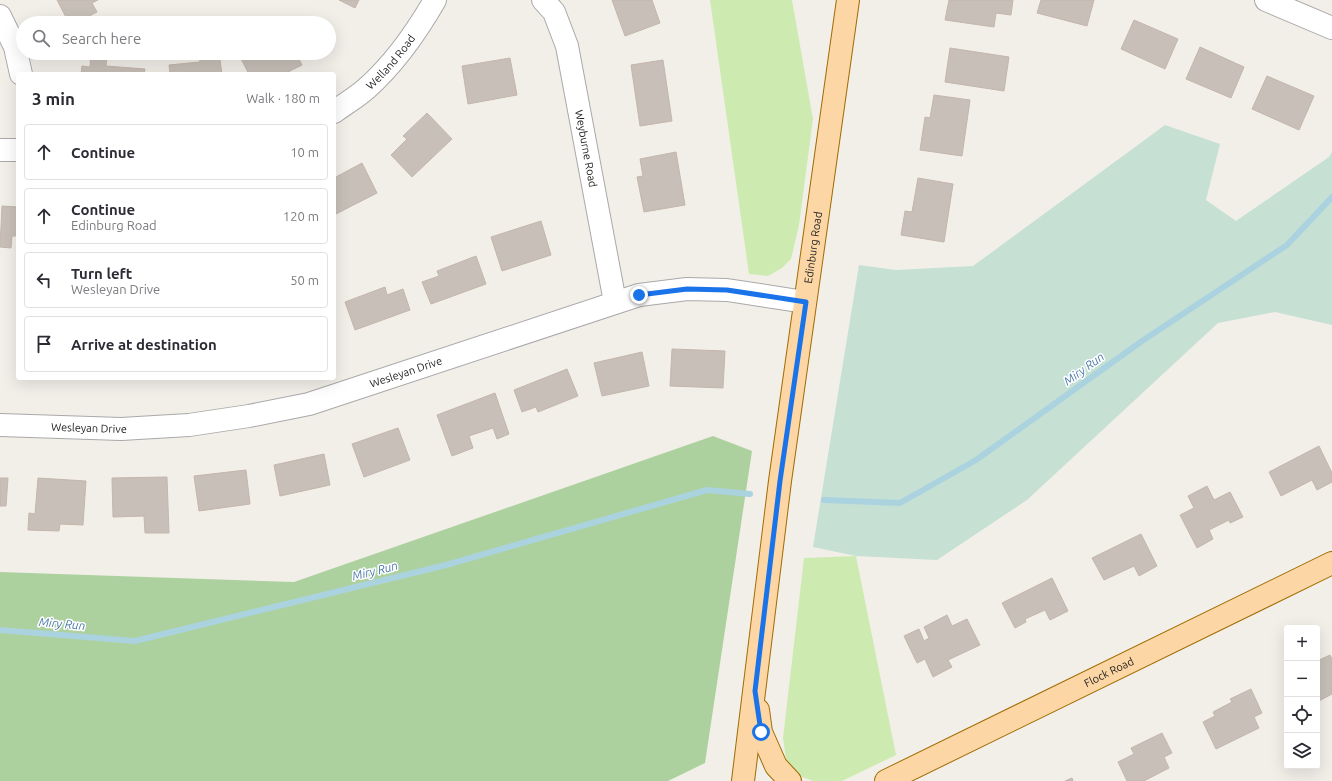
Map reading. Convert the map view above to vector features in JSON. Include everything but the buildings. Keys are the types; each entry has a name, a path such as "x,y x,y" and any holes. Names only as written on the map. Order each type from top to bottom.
{"main road":[{"name":"Edinburg Road","path":"743,781 780,481 848,0"},
{"name":"Flock Road","path":"886,781 1332,563"},
{"path":"755,691 761,732 776,766 790,781"}],"street":[{"name":"Welland Road","path":"336,111 366,89 394,61 420,26 435,0"},
{"name":"Weyburne Road","path":"542,0 554,12 567,46 615,302"},
{"path":"1266,0 1332,28"},
{"path":"0,16 16,52"},
{"path":"18,60 21,72"},
{"path":"0,150 16,150"},
{"name":"Wesleyan Drive","path":"0,425 121,429 189,425 249,416 309,404 639,295 687,289 727,290 806,302"}],"green space":[{"path":"710,0 792,0 813,119 799,225 791,259 782,268 768,276 749,274"},
{"path":"1165,125 1220,144 1206,200 1236,221 1329,157 1332,152 1332,325 1275,312 1218,323 1027,500 937,560 856,556 813,547 859,265 896,270 973,266"},
{"path":"713,436 752,451 705,763 668,781 0,781 0,572 294,582"},
{"path":"856,556 896,755 842,781 813,781 797,775 786,759 783,738 804,558"}],"waterway":[{"name":"Miry Run","path":"824,500 900,503 976,460 1142,341 1287,245 1332,197"},
{"name":"Miry Run","path":"0,630 135,641 446,565 707,490 750,494"}],"route":[{"path":"639,295 687,289 727,290 806,302 780,481 755,691 761,732"}]}
